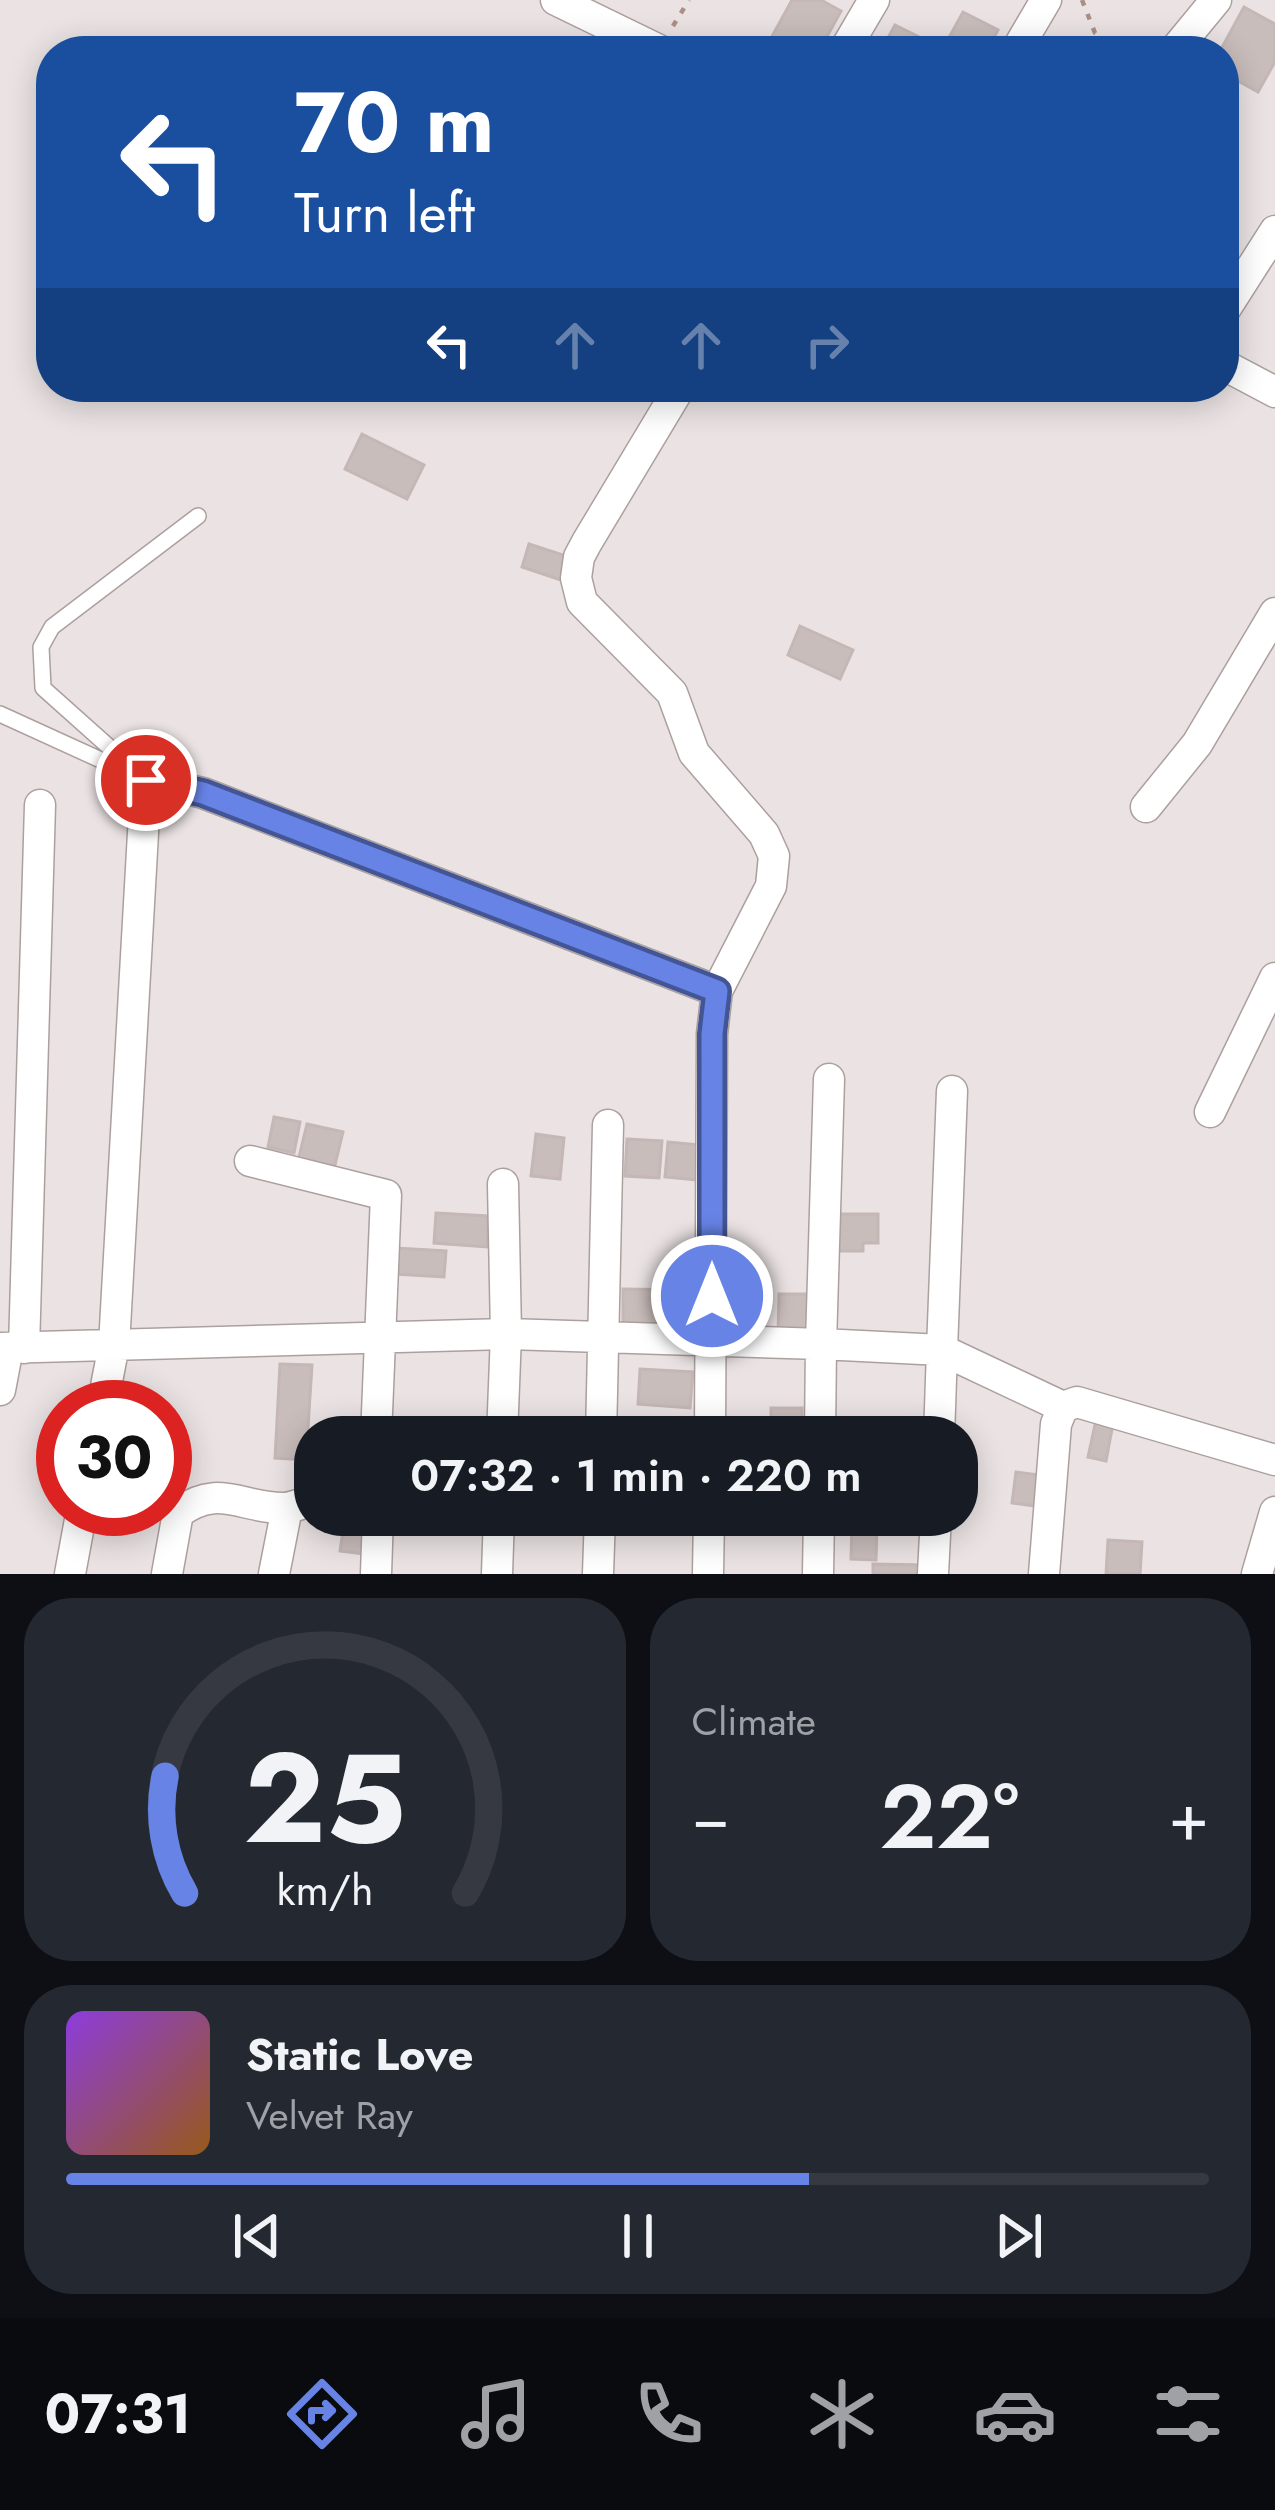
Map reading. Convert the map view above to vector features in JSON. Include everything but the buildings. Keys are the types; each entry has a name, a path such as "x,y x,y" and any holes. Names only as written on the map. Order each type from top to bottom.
{"street":[{"path":"556,0 630,36"},
{"path":"853,36 874,0"},
{"path":"1025,36 1046,0"},
{"path":"1186,36 1216,0"},
{"path":"1239,287 1275,231"},
{"path":"1239,373 1275,392"},
{"path":"671,402 587,542 576,578 581,602 672,694 694,753 764,834 774,856 771,886 717,991 712,1034 710,1416"},
{"path":"1146,807 1197,744 1275,613"},
{"path":"107,1380 114,1345 146,780 203,793 717,991"},
{"path":"0,1390 11,1348 40,806"},
{"path":"1210,1112 1275,978"},
{"path":"820,1416 829,1079"},
{"path":"939,1416 952,1090"},
{"path":"602,1416 608,1125"},
{"path":"250,1161 386,1195 377,1416"},
{"path":"503,1184 503,1416"},
{"path":"11,1348 506,1334 942,1350 1063,1407 1077,1402 1275,1460"},
{"path":"1044,1574 1056,1424 1063,1407"},
{"path":"167,1574 178,1514 194,1501 218,1496 294,1503"},
{"path":"1257,1574 1275,1512"},
{"path":"274,1574 294,1522"},
{"path":"70,1574 77,1536"},
{"path":"376,1574 377,1536"},
{"path":"497,1574 498,1536"},
{"path":"598,1574 599,1536"},
{"path":"708,1574 709,1536"},
{"path":"818,1574 819,1536"},
{"path":"933,1574 934,1536"}],"lane":[{"path":"146,780 43,688 40,647 52,627 198,516"},
{"path":"0,715 146,780"}],"path":[{"path":"1082,0 1100,36"}],"route":[{"path":"146,780 203,793 717,991 712,1034 712,1296"}]}
